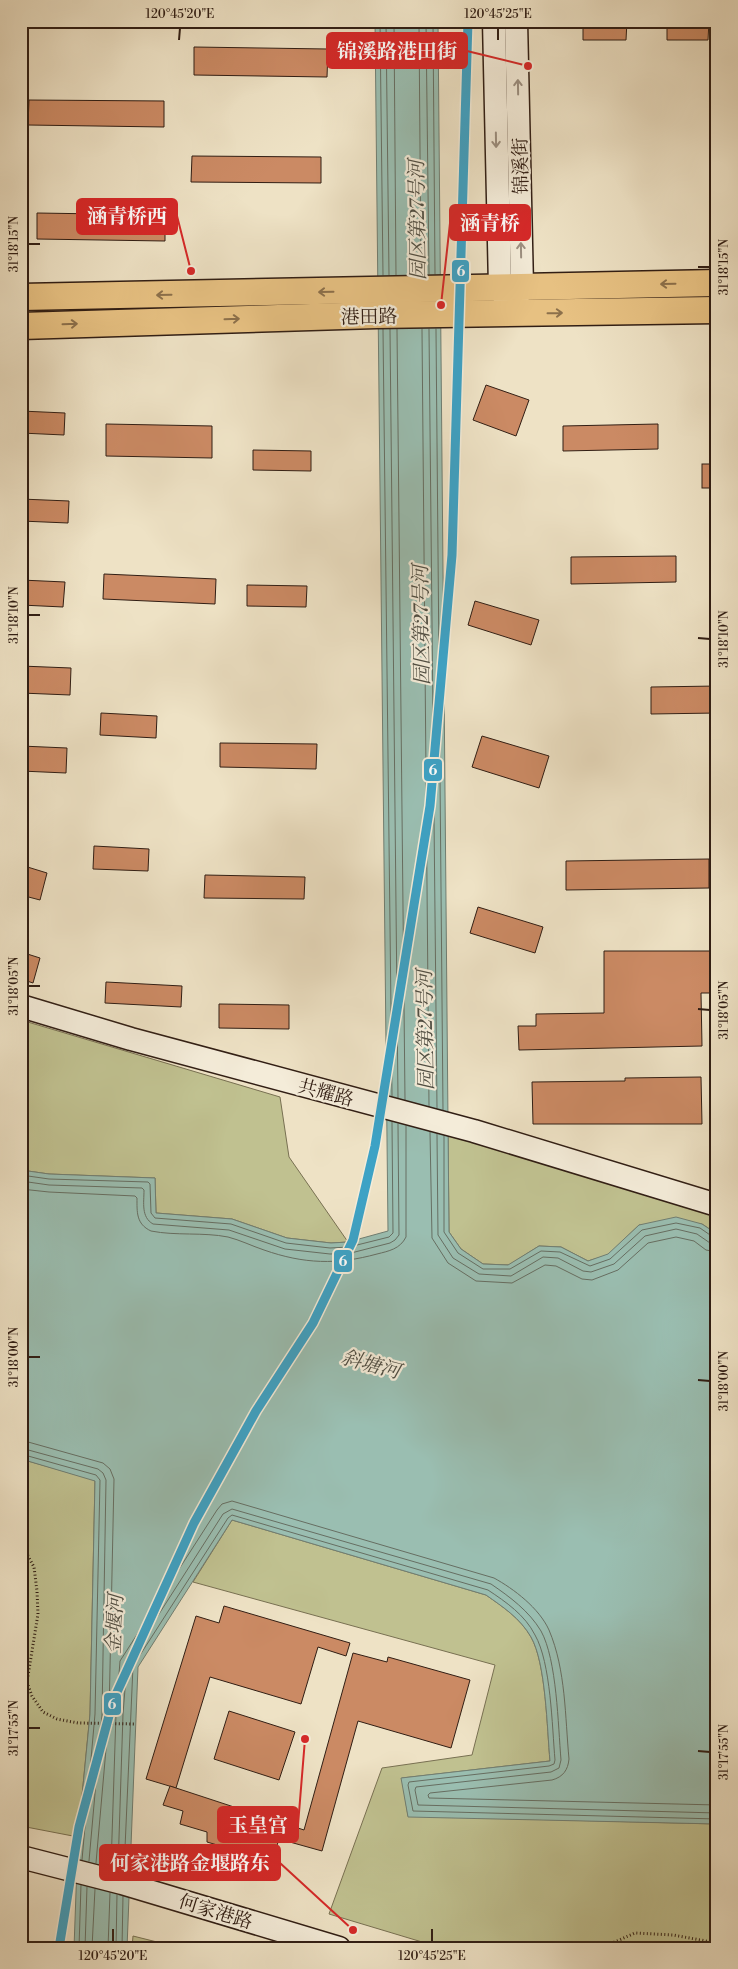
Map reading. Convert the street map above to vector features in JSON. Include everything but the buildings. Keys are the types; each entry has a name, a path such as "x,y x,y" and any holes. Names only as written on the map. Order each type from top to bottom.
{"main road":[{"name":"港田路","path":"21,326 375,303 450,289 717,283"},
{"name":"港田路","path":"21,297 375,303 453,315 717,310"}],"street":[{"name":"锦溪街","path":"494,21 511,287"},
{"name":"锦溪街","path":"511,314 516,21"},
{"name":"共耀路","path":"21,1006 131,1038 474,1131 717,1205"},
{"name":"何家港路","path":"21,1857 122,1883 339,1948"}],"path":[{"path":"21,1543 34,1567 38,1614 27,1682 32,1696 42,1712 57,1719 78,1723 134,1724"},
{"path":"601,1948 635,1933 674,1935 717,1943"}],"green space":[{"path":"21,1020 280,1097 289,1157 348,1242 331,1243 287,1238 232,1219 156,1213 155,1178 49,1174 21,1170"},
{"path":"448,1131 717,1205 717,1234 702,1224 639,1225 608,1255 588,1261 561,1247 539,1246 509,1265 483,1264 461,1249 449,1232"},
{"path":"21,1459 95,1480 90,1714 78,1837 21,1826"},
{"path":"232,1520 486,1595 511,1613 527,1630 536,1648 540,1663 545,1697 550,1761 402,1778 408,1816 717,1824 717,1948 442,1948 329,1914 382,1768 472,1755 495,1665 193,1582"},
{"path":"133,1936 181,1948 132,1948"}],"water":[{"path":"375,21 438,21 449,1232 461,1249 483,1264 508,1265 539,1246 561,1247 588,1261 608,1254 639,1225 676,1217 702,1224 717,1234 717,1824 408,1817 401,1778 550,1761 543,1679 536,1648 527,1630 505,1609 486,1595 232,1520 138,1667 127,1948 74,1948 78,1837 90,1714 95,1481 21,1459 21,1170 49,1174 155,1178 156,1213 232,1219 287,1238 331,1243 348,1242 388,1231"}],"transit line":[{"name":"6","path":"59,1948 79,1827 113,1701 194,1523 256,1411 313,1323 353,1240 375,1146 430,806 452,555 468,21"}],"place":[{"name":"锦溪路港田街","path":"528,66"},
{"name":"涵青桥西","path":"191,271"},
{"name":"涵青桥","path":"441,305"},
{"name":"玉皇宫","path":"305,1739"},
{"name":"何家港路金堰路东","path":"353,1930"}],"water label":[{"name":"园区第27号河","path":"417,220"},
{"name":"园区第27号河","path":"421,625"},
{"name":"园区第27号河","path":"425,1030"},
{"name":"斜塘河","path":"371,1364"},
{"name":"金堰河","path":"114,1624"}]}
